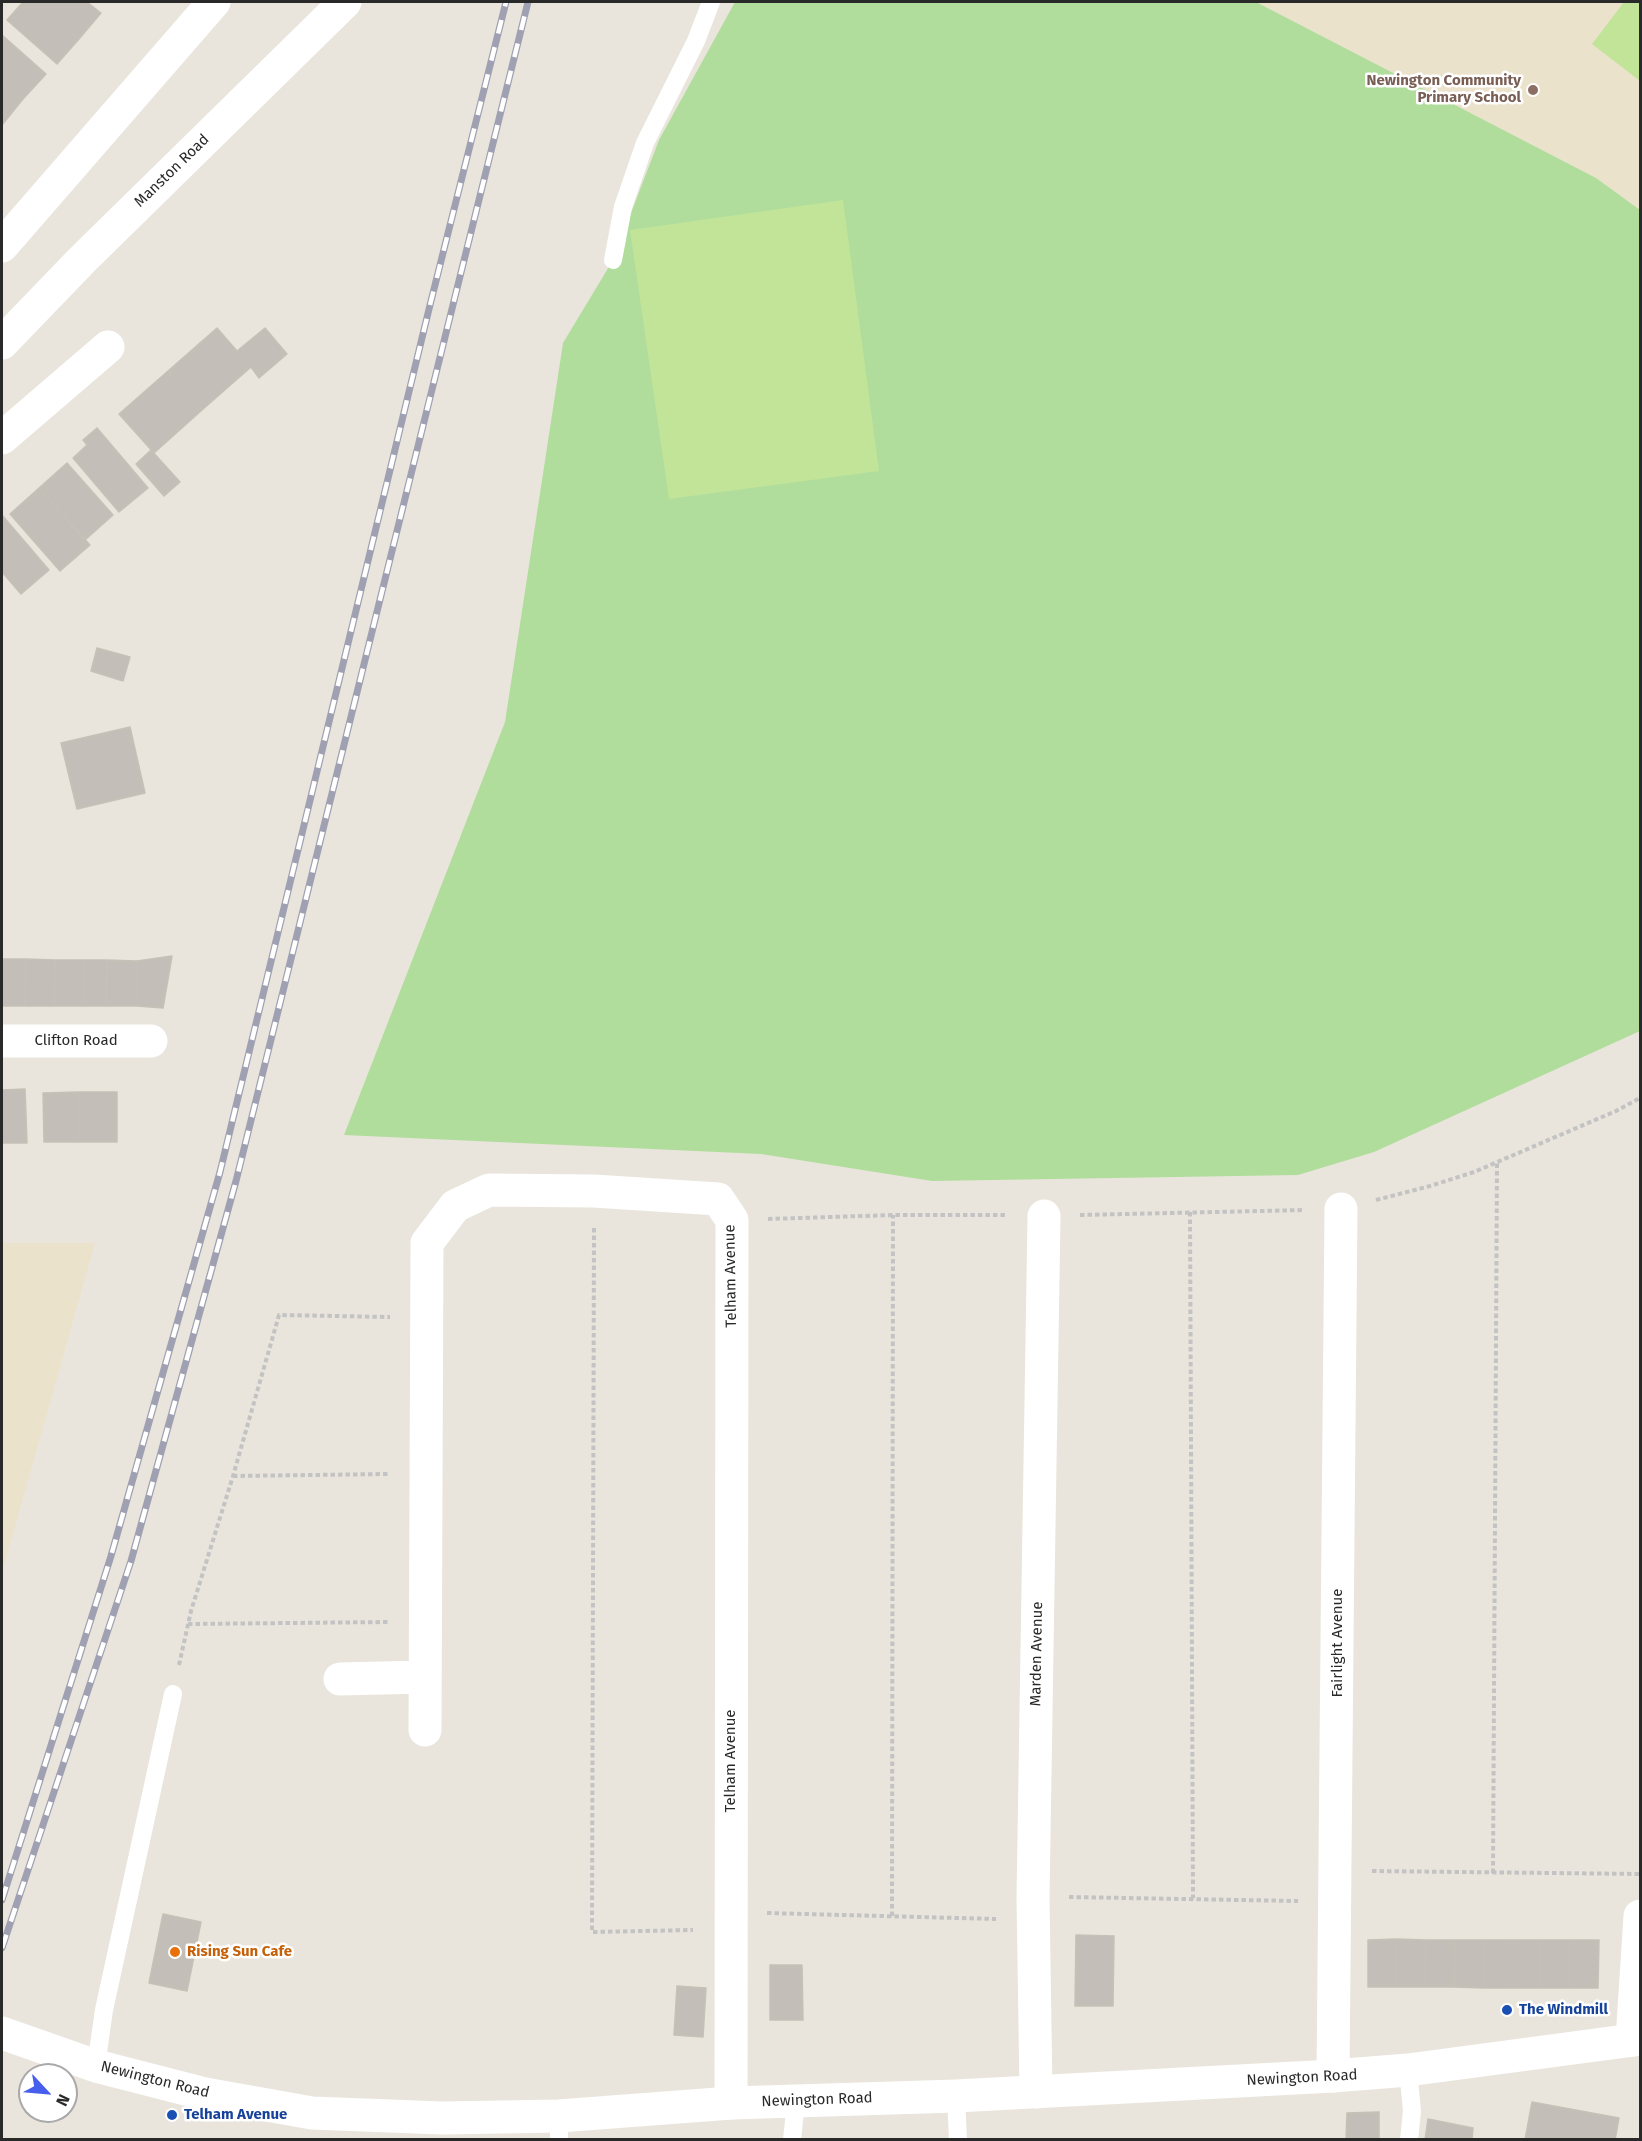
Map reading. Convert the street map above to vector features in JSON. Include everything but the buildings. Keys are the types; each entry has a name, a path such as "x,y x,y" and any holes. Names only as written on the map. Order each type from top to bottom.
{"street":[{"path":"2,246 214,2"},
{"name":"Manston Road","path":"2,343 82,260 345,2"},
{"path":"2,438 108,347"},
{"name":"Clifton Road","path":"2,1041 151,1041"},
{"name":"Telham Avenue","path":"425,1730 427,1243 455,1206 489,1190 594,1191 718,1200 732,1220 731,2103"},
{"name":"Fairlight Avenue","path":"1334,2076 1341,1209"},
{"name":"Marden Avenue","path":"1036,2092 1033,1908 1044,1216"},
{"path":"340,1679 424,1677"},
{"path":"1636,2040 1641,1916"},
{"name":"Newington Road","path":"13,2038 96,2066 205,2094 312,2113 442,2118 559,2128 731,2103 956,2096 1408,2070 1636,2040"}],"lane":[{"path":"613,260 623,207 645,143 696,40 711,2"},
{"path":"96,2066 104,2010 173,1694"},
{"path":"1408,2070 1412,2111 1409,2139"},
{"path":"956,2096 958,2139"},
{"path":"792,2139 796,2101"}],"path":[{"path":"732,1220 892,1215 1044,1216 1341,1209 1430,1186 1497,1162 1641,1098"},
{"path":"1493,1873 1497,1162"},
{"path":"594,1191 592,1932 731,1920 892,1916 1193,1898 1335,1902"},
{"path":"1190,1212 1193,1898"},
{"path":"892,1215 892,1916"},
{"path":"173,1694 188,1624 279,1315 427,1317"},
{"path":"233,1476 426,1473"},
{"path":"188,1624 426,1622"},
{"path":"1336,1870 1641,1874"}],"shaded area":[{"name":"Newington Community Primary School","path":"1256,2 1640,2 1640,210 1596,178"},
{"path":"2,1243 95,1243 2,1573"}],"green space":[{"path":"735,2 1256,2 1596,178 1640,210 1640,1031 1374,1152 1298,1175 932,1181 761,1154 344,1135 505,722 563,343 613,260 659,140"},
{"path":"1624,2 1640,2 1640,81 1592,44"},
{"path":"843,200 879,471 669,499 630,230"}],"railway":[{"path":"2,1900 111,1556 220,1172 430,305 506,2"},
{"path":"2,1948 131,1561 236,1181 528,2"}],"place":[{"name":"Newington Community Primary School","path":"1533,90"},
{"name":"Rising Sun Cafe","path":"175,1952"},
{"name":"The Windmill","path":"1507,2010"},
{"name":"Telham Avenue","path":"172,2115"}]}
